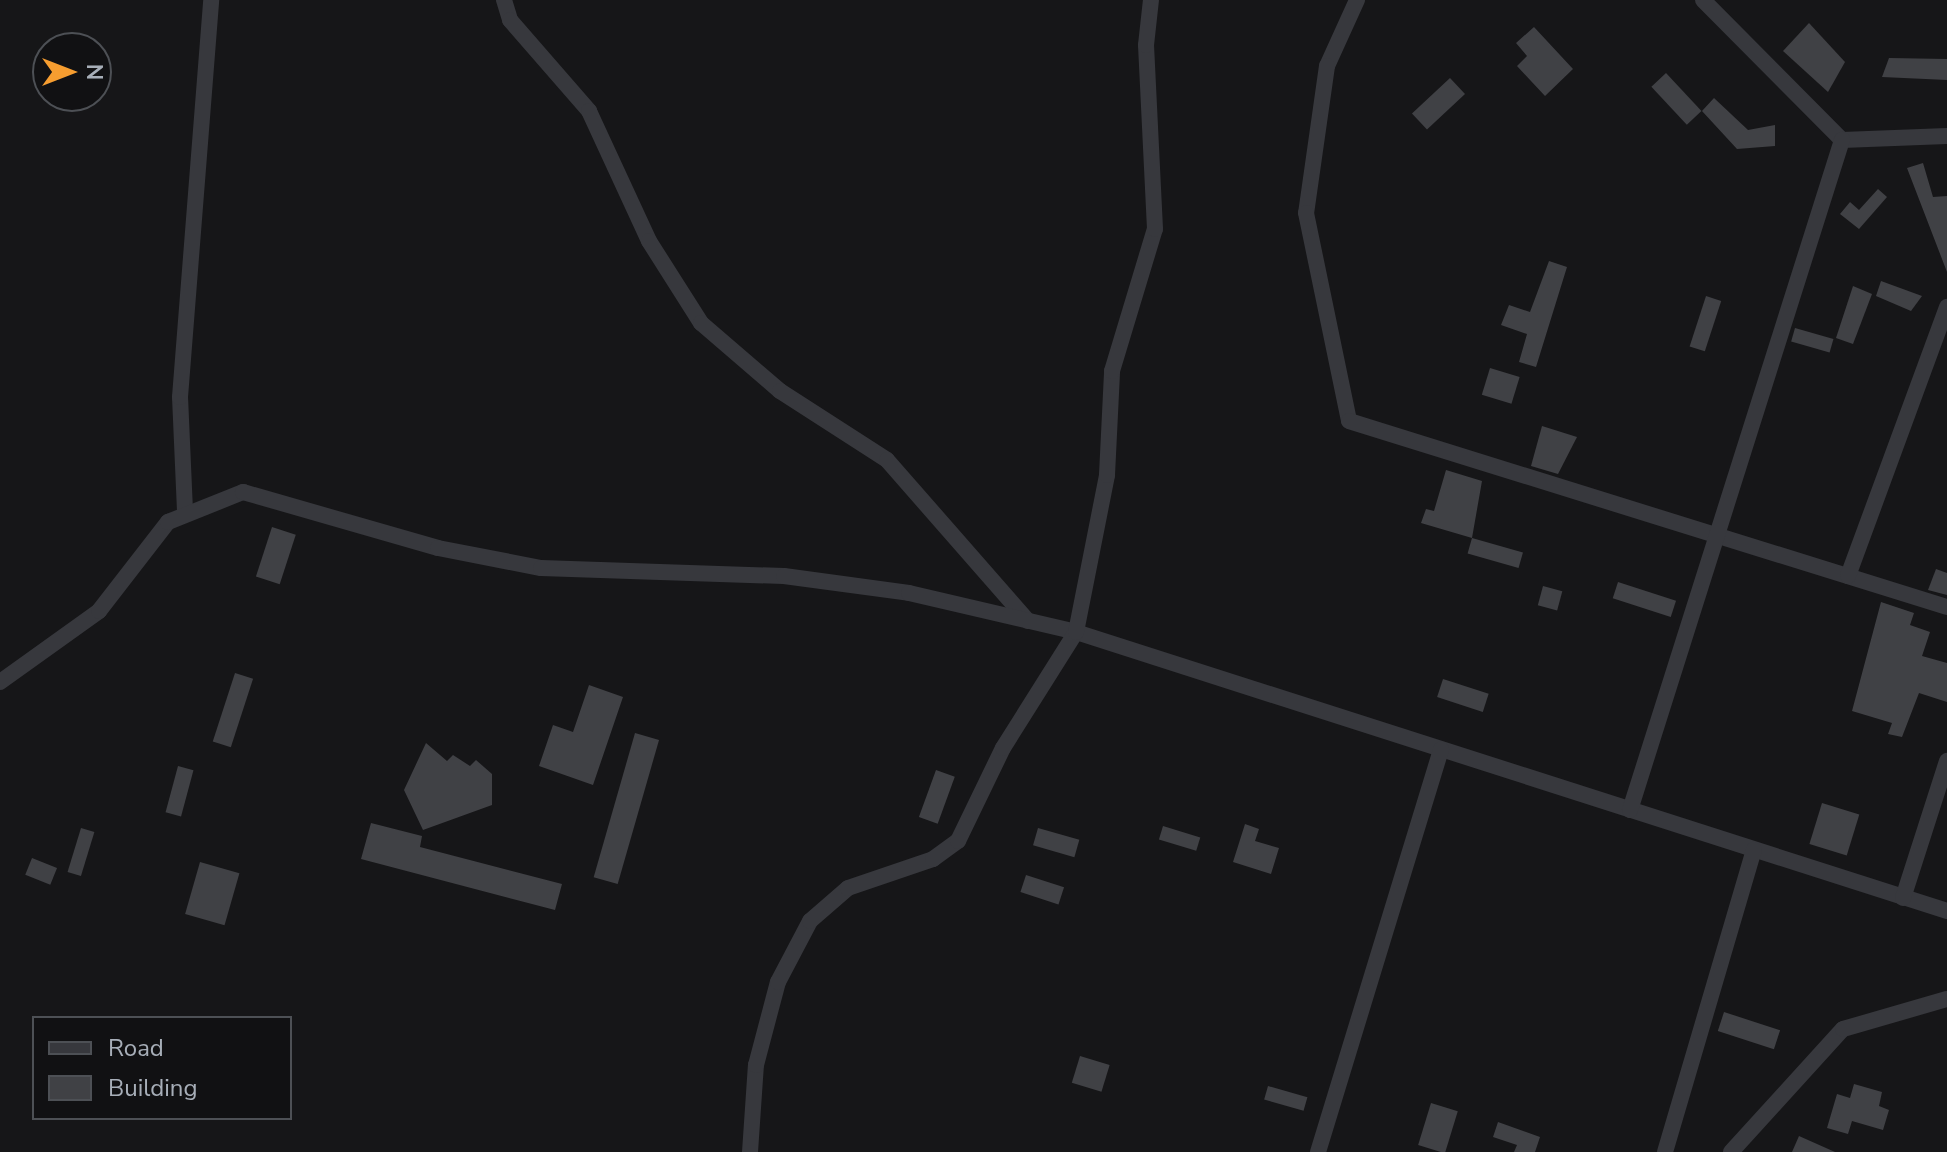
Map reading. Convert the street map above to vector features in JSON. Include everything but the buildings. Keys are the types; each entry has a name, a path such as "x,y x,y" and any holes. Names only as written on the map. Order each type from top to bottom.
{"street":[{"path":"185,511 180,381 211,0"},
{"path":"504,0 510,20 589,111 649,241 701,323 780,391 887,460 1028,621"},
{"path":"750,1152 756,1065 778,982 810,921 848,888 933,859 958,841 1003,748 1076,632 1107,475 1112,371 1155,229 1146,45 1151,0"},
{"path":"1357,0 1327,66 1306,213 1349,421 1947,607"},
{"path":"1703,0 1842,140 1947,136"},
{"path":"1630,810 1712,534 1842,140"},
{"path":"1848,576 1947,307"},
{"path":"0,682 99,611 153,537 185,511 243,492 438,548 541,568 784,576 909,593 1076,632 1947,911"},
{"path":"1318,1152 1441,749"},
{"path":"1903,898 1947,761"},
{"path":"1665,1152 1754,850"},
{"path":"1731,1152 1843,1029 1947,999"}]}
